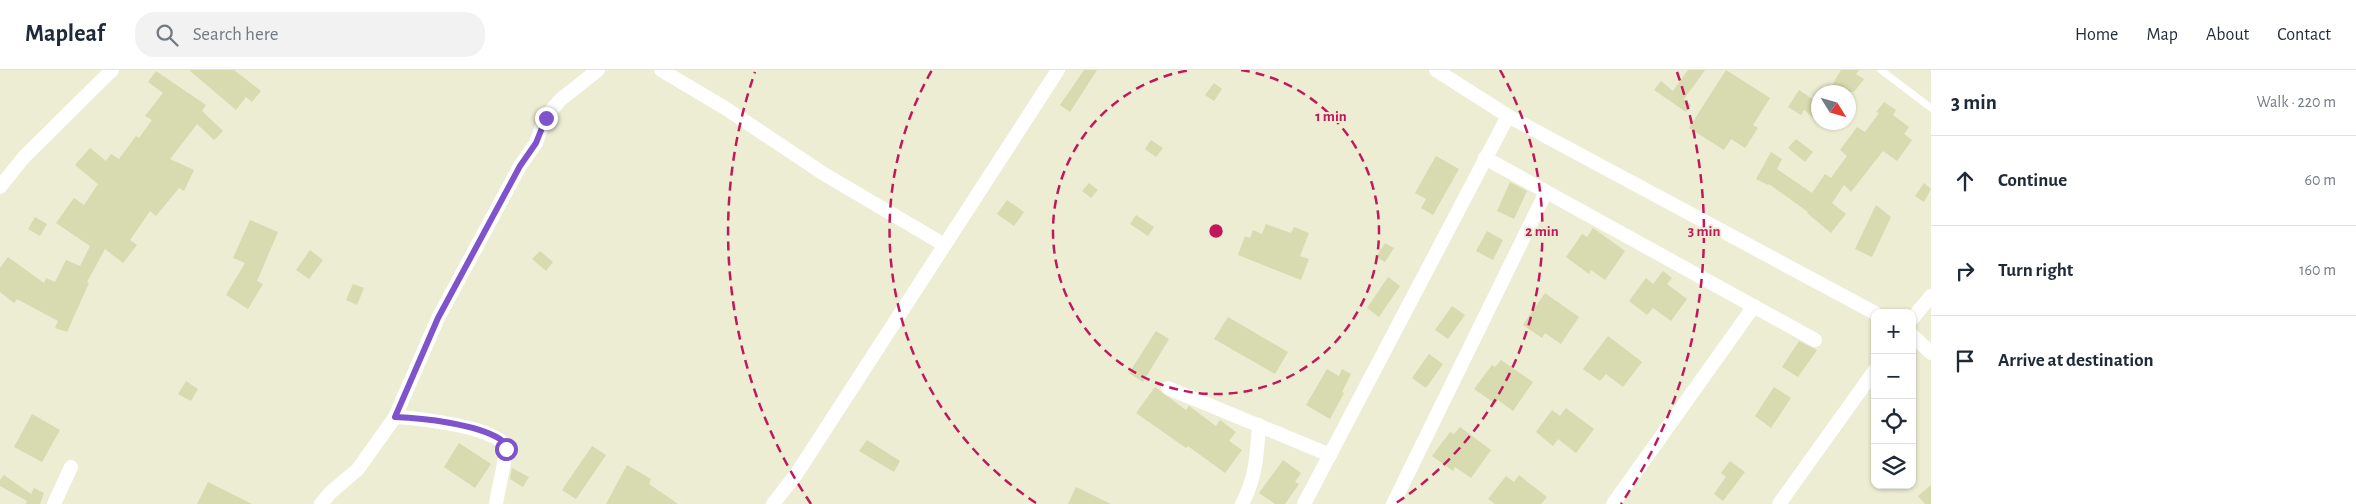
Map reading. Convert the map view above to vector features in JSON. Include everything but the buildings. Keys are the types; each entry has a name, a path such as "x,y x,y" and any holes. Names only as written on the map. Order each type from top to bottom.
{"street":[{"path":"0,187 24,157 112,70"},
{"path":"321,504 330,493 358,468 395,417 438,318 520,166 536,143 546,118 567,94 598,70"},
{"path":"660,70 725,108 824,174 943,244"},
{"path":"773,504 797,473 943,244 1058,70"},
{"path":"1436,70 1508,116 1871,311"},
{"path":"1304,504 1508,116"},
{"path":"1485,158 1815,340"},
{"path":"1393,504 1546,192"},
{"path":"1916,314 1931,296"},
{"path":"1613,504 1754,306"},
{"path":"1916,339 1931,353"},
{"path":"1779,504 1871,376"},
{"path":"1168,388 1330,454"},
{"path":"395,417 444,422 483,432 502,440 506,449 496,504"},
{"path":"1242,504 1252,483 1257,465 1259,425"},
{"path":"54,504 71,467"}],"lane":[{"path":"1881,70 1931,108"}],"route":[{"path":"506,449 502,440 483,432 421,418 395,417 438,318 520,166 536,143 546,118"}]}
